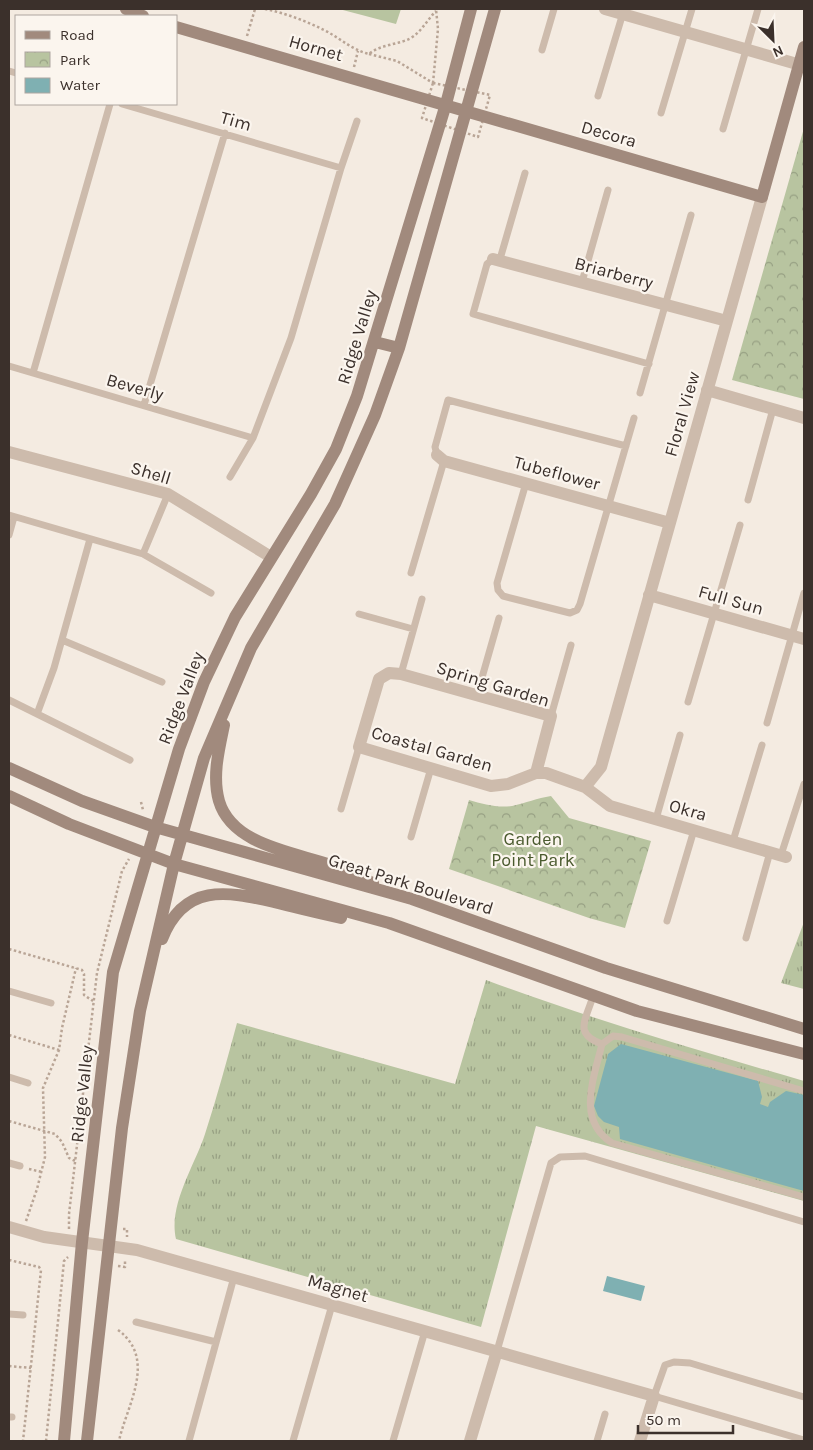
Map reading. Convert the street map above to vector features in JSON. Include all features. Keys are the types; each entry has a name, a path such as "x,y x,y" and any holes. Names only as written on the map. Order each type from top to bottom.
{"main road":[{"path":"126,9 141,15"},
{"name":"Ridge Valley","path":"64,1441 82,1242 113,972 179,749 204,682 234,616 311,494 336,449 358,396 376,342 446,104 471,9"},
{"path":"88,1441 122,1128 140,1012 174,864 204,758 251,648 335,504 375,415 399,348 495,9"},
{"name":"Hornet","path":"178,28 446,104"},
{"name":"Floral View","path":"762,197 802,65 804,47"},
{"name":"Decora","path":"446,104 762,197"},
{"path":"376,342 399,348"},
{"path":"229,696 217,759 217,790 222,809 228,818 253,838 333,865 412,899"},
{"name":"Great Park Boulevard","path":"9,768 73,797 155,828 412,899 606,968 804,1029"},
{"path":"9,796 69,824 174,864 389,923 593,996 674,1022 804,1054"},
{"path":"147,979 173,917 194,901 218,893 242,895 442,942"}],"street":[{"path":"605,9 624,11 685,32 802,65"},
{"name":"Floral View","path":"585,787 601,767 762,197"},
{"name":"Briarberry","path":"497,259 727,321"},
{"path":"707,390 804,418"},
{"name":"Shell","path":"9,452 168,494 271,557"},
{"name":"Tubeflower","path":"440,458 670,523"},
{"name":"Full Sun","path":"649,595 798,638"},
{"name":"Coastal Garden","path":"401,674 389,673 379,679 359,747 491,786 508,784 536,772"},
{"name":"Spring Garden","path":"401,674 551,716 536,772"},
{"path":"536,772 546,773 585,787"},
{"name":"Okra","path":"585,787 610,806 779,855"},
{"name":"Magnet","path":"9,1227 44,1237 137,1250 654,1396"},
{"path":"470,1441 496,1351"},
{"path":"640,1441 654,1396"}],"lane":[{"path":"542,50 554,9"},
{"path":"661,113 692,9"},
{"path":"723,129 758,9"},
{"path":"598,96 624,11"},
{"path":"33,373 110,105"},
{"name":"Tim","path":"126,105 341,168"},
{"path":"230,477 254,438 291,338 341,168 357,121"},
{"path":"144,405 225,133"},
{"path":"525,172 497,259 487,264 474,314 649,364"},
{"path":"582,282 608,190"},
{"path":"640,393 691,215"},
{"name":"Beverly","path":"9,366 254,438"},
{"path":"411,573 440,458 435,447 448,400 626,446"},
{"path":"748,500 773,409"},
{"path":"526,483 498,583 498,590 503,596 570,613 577,610 634,418"},
{"path":"143,554 168,494"},
{"path":"9,535 11,516 143,554 211,593"},
{"path":"688,702 740,526"},
{"path":"37,714 62,640 90,539"},
{"path":"767,722 798,638 804,593"},
{"path":"401,674 422,599"},
{"path":"359,614 413,629"},
{"path":"477,696 498,618"},
{"path":"62,640 162,682"},
{"path":"551,716 572,645"},
{"path":"9,700 130,760"},
{"path":"656,819 680,735"},
{"path":"733,841 762,745"},
{"path":"341,809 359,747"},
{"path":"411,837 431,768"},
{"path":"746,938 779,855 804,784"},
{"path":"667,921 694,830"},
{"path":"9,991 51,1003"},
{"path":"593,996 584,1028 585,1034 589,1039 602,1044"},
{"path":"804,1091 622,1036 614,1036 602,1044 589,1101 590,1112 604,1138 612,1143 804,1197"},
{"path":"9,1078 28,1083"},
{"path":"496,1351 551,1163 560,1157 585,1156 804,1222"},
{"path":"9,1163 20,1166"},
{"path":"189,1441 234,1277"},
{"path":"293,1441 332,1305"},
{"path":"9,1314 24,1315"},
{"path":"136,1322 216,1342"},
{"path":"393,1441 425,1331"},
{"path":"804,1397 690,1363 674,1362 665,1365 654,1396 804,1440"},
{"path":"597,1441 605,1414"}],"path":[{"path":"245,46 255,9"},
{"path":"265,9 318,27 358,51 397,61 433,83 438,29 436,10"},
{"path":"369,54 374,50 408,39 419,32 436,10"},
{"path":"352,77 358,51"},
{"path":"9,949 76,968 84,974 84,995 94,1001"},
{"path":"23,1231 45,1157 43,1088 59,1050 76,968"},
{"path":"9,1035 59,1050"},
{"path":"9,1121 59,1137 68,1158 75,1161"},
{"path":"20,1166 42,1172"},
{"path":"46,1441 64,1261 67,1259"},
{"path":"9,1260 39,1267 41,1270 23,1441"},
{"path":"118,1330 127,1337 134,1351 137,1383 119,1441"},
{"path":"9,1366 30,1368"}],"green space":[{"path":"339,9 401,9 396,24"},
{"path":"804,128 804,399 732,380"},
{"name":"Garden Point Park","path":"551,796 569,818 651,841 625,928 589,918 449,869 469,800 490,805 512,806"},
{"path":"804,922 804,989 781,983"},
{"path":"486,980 605,1021 804,1081 804,1201 536,1126 481,1327 176,1239 175,1226 179,1199 205,1134 237,1023 455,1084"}],"water":[{"path":"621,1044 758,1081 762,1097 760,1104 768,1107 770,1102 786,1091 804,1095 804,1191 620,1139 619,1127 604,1122 598,1116 594,1106 608,1054"},
{"path":"607,1276 645,1286 641,1301 603,1291"}]}
